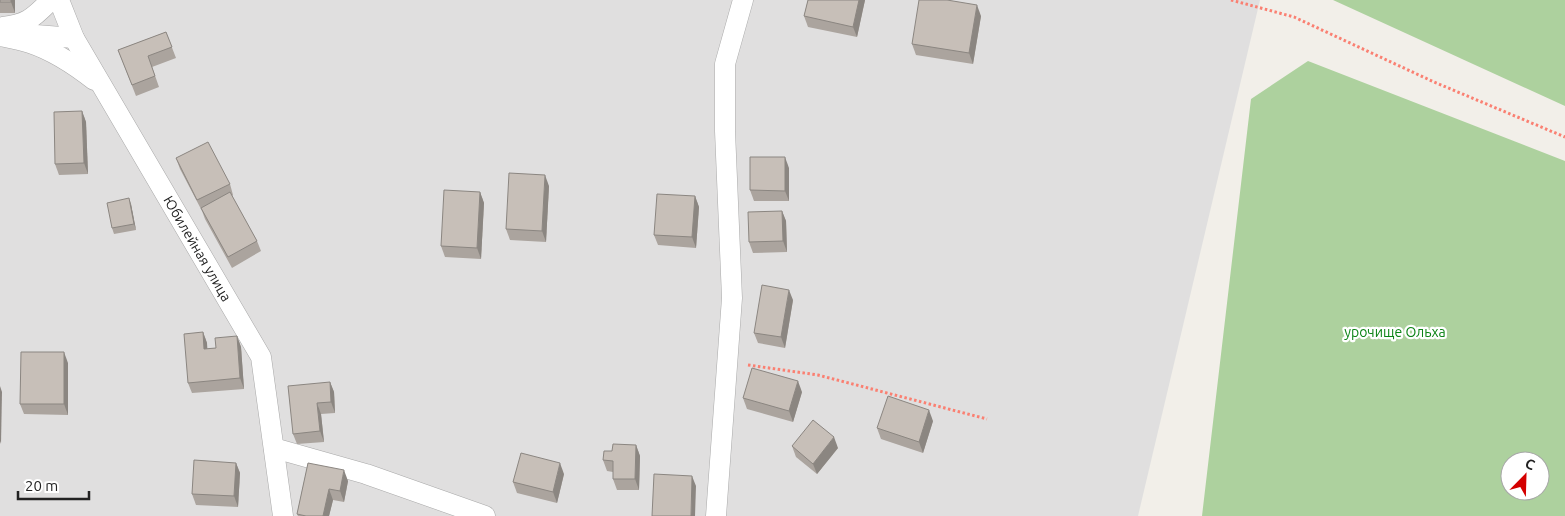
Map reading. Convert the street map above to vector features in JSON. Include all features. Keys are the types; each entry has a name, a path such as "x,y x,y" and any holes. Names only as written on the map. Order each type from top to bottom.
{"street":[{"path":"716,516 732,298 725,131 725,64 743,0"},
{"path":"0,27 20,25 36,15 48,3 57,1"},
{"name":"Юбилейная улица","path":"57,1 74,38 102,87 261,357 283,516"},
{"path":"0,32 74,38"},
{"path":"0,36 30,43 54,54 77,67 102,87"},
{"path":"274,448 366,474 485,516"}],"path":[{"path":"1231,0 1294,16 1434,82 1565,137"},
{"path":"727,362 818,375 987,419"}],"shaded area":[{"path":"0,0 1260,0 1138,516 0,516"}],"green space":[{"path":"1333,0 1565,0 1565,106"},
{"name":"урочище Ольха","path":"1308,61 1565,161 1565,516 1202,516 1251,99"}],"building":[{"path":"0,0 11,0 11,2 0,2"},
{"path":"808,0 859,0 853,27 804,16"},
{"path":"919,0 947,0 977,5 969,53 912,44"},
{"path":"166,32 172,47 148,56 155,76 132,85 118,50"},
{"path":"82,111 84,163 55,164 54,112"},
{"path":"208,142 230,184 197,200 176,158"},
{"path":"750,157 785,157 785,191 750,190"},
{"path":"509,173 545,175 542,231 506,229"},
{"path":"444,190 480,192 477,248 441,246"},
{"path":"230,192 257,241 228,257 201,208"},
{"path":"657,194 695,196 692,237 654,235"},
{"path":"129,198 134,224 112,228 107,203"},
{"path":"782,211 783,241 749,242 748,212"},
{"path":"762,285 789,290 781,337 754,333"},
{"path":"203,332 204,349 216,348 215,338 237,336 240,378 188,383 184,334"},
{"path":"21,352 64,352 64,404 20,404"},
{"path":"752,368 798,381 789,411 743,398"},
{"path":"330,382 331,402 317,403 320,431 293,434 288,386"},
{"path":"888,396 929,410 919,442 877,428"},
{"path":"813,420 834,437 813,464 792,446"},
{"path":"613,444 636,445 635,479 613,479 613,461 603,460 604,451 612,451"},
{"path":"521,453 560,463 553,492 513,482"},
{"path":"194,460 236,463 234,496 192,494"},
{"path":"308,463 344,470 340,491 329,489 323,516 297,514"},
{"path":"654,474 692,476 691,516 652,516"}]}
